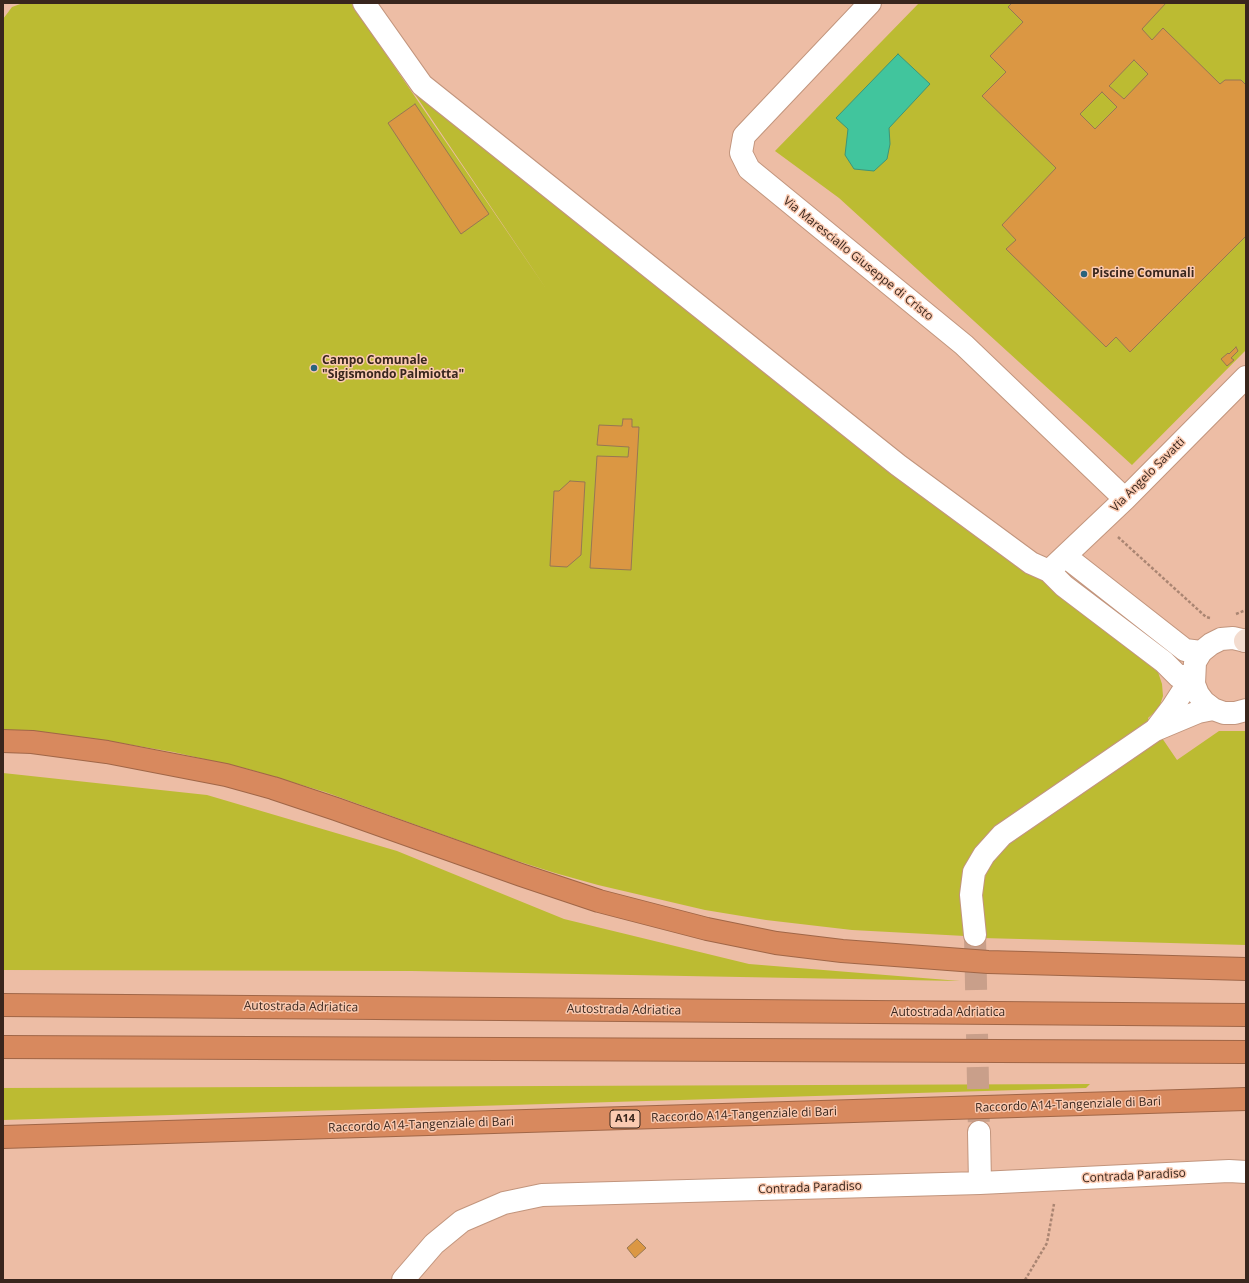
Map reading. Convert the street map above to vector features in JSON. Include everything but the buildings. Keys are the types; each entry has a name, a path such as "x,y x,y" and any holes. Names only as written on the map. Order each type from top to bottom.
{"highway":[{"path":"3,740 32,742 107,752 226,776 273,788 520,875 599,901 707,929 768,941 842,951 988,962 1246,969"},
{"name":"Autostrada Adriatica","path":"3,1005 1246,1015"},
{"path":"3,1047 1246,1052"},
{"name":"Raccordo A14-Tangenziale di Bari","path":"3,1137 1246,1100"}],"street":[{"path":"364,3 422,85 898,465 1031,563 1049,571 1064,586 1164,662 1179,676 1194,674"},
{"name":"Via Maresciallo Giuseppe di Cristo","path":"870,3 744,136 741,153 746,164 749,169 763,181 964,345 1126,498"},
{"name":"Via Angelo Savatti","path":"1049,571 1126,498 1246,377"},
{"path":"1065,556 1185,650 1201,652"},
{"path":"1246,641 1233,638 1221,639 1211,644 1201,652 1195,662 1194,674 1194,684 1198,694 1204,702 1213,709 1224,713 1235,713 1246,710"},
{"path":"1155,730 1172,708 1194,674"},
{"path":"975,935 971,895 974,872 984,854 1002,835 1155,730 1198,712 1213,709"},
{"path":"979,1132 980,1183"},
{"name":"Contrada Paradiso","path":"403,1280 434,1244 462,1222 504,1203 542,1195 980,1183 1229,1171 1246,1172"}],"path":[{"path":"1102,521 1206,617 1215,620"},
{"path":"1235,614 1246,610"},
{"path":"1025,1280 1047,1243 1058,1180"}],"shaded area":[{"path":"23,3 351,3 547,290 412,90 892,469 1147,657 1145,662 1158,672 1162,684 1163,696 1159,708 1148,718 1150,724 1001,822 978,845 967,870 965,936 852,930 766,920 705,910 598,885 555,873 505,857 325,792 248,769 173,752 97,739 3,730 3,19 12,7"},
{"name":"Piscine Comunali","path":"919,3 1246,3 1246,350 1132,465 839,198 775,151"},
{"path":"898,54 930,84 889,128 890,144 887,159 874,171 854,169 845,155 848,129 836,118"},
{"path":"1219,731 1246,731 1246,945 982,938 980,902 982,885 994,858 1008,845 1028,828 1162,738 1177,760"},
{"path":"3,773 207,795 397,851 564,919 749,964 960,981 412,971 3,970"},
{"path":"1090,1084 1086,1088 3,1120 3,1088"}],"tunnel":[{"path":"975,935 979,1132"}],"place":[{"name":"Piscine Comunali","path":"1084,274"},
{"name":"Campo Comunale \"Sigismondo Palmiotta\"","path":"314,368"}]}
